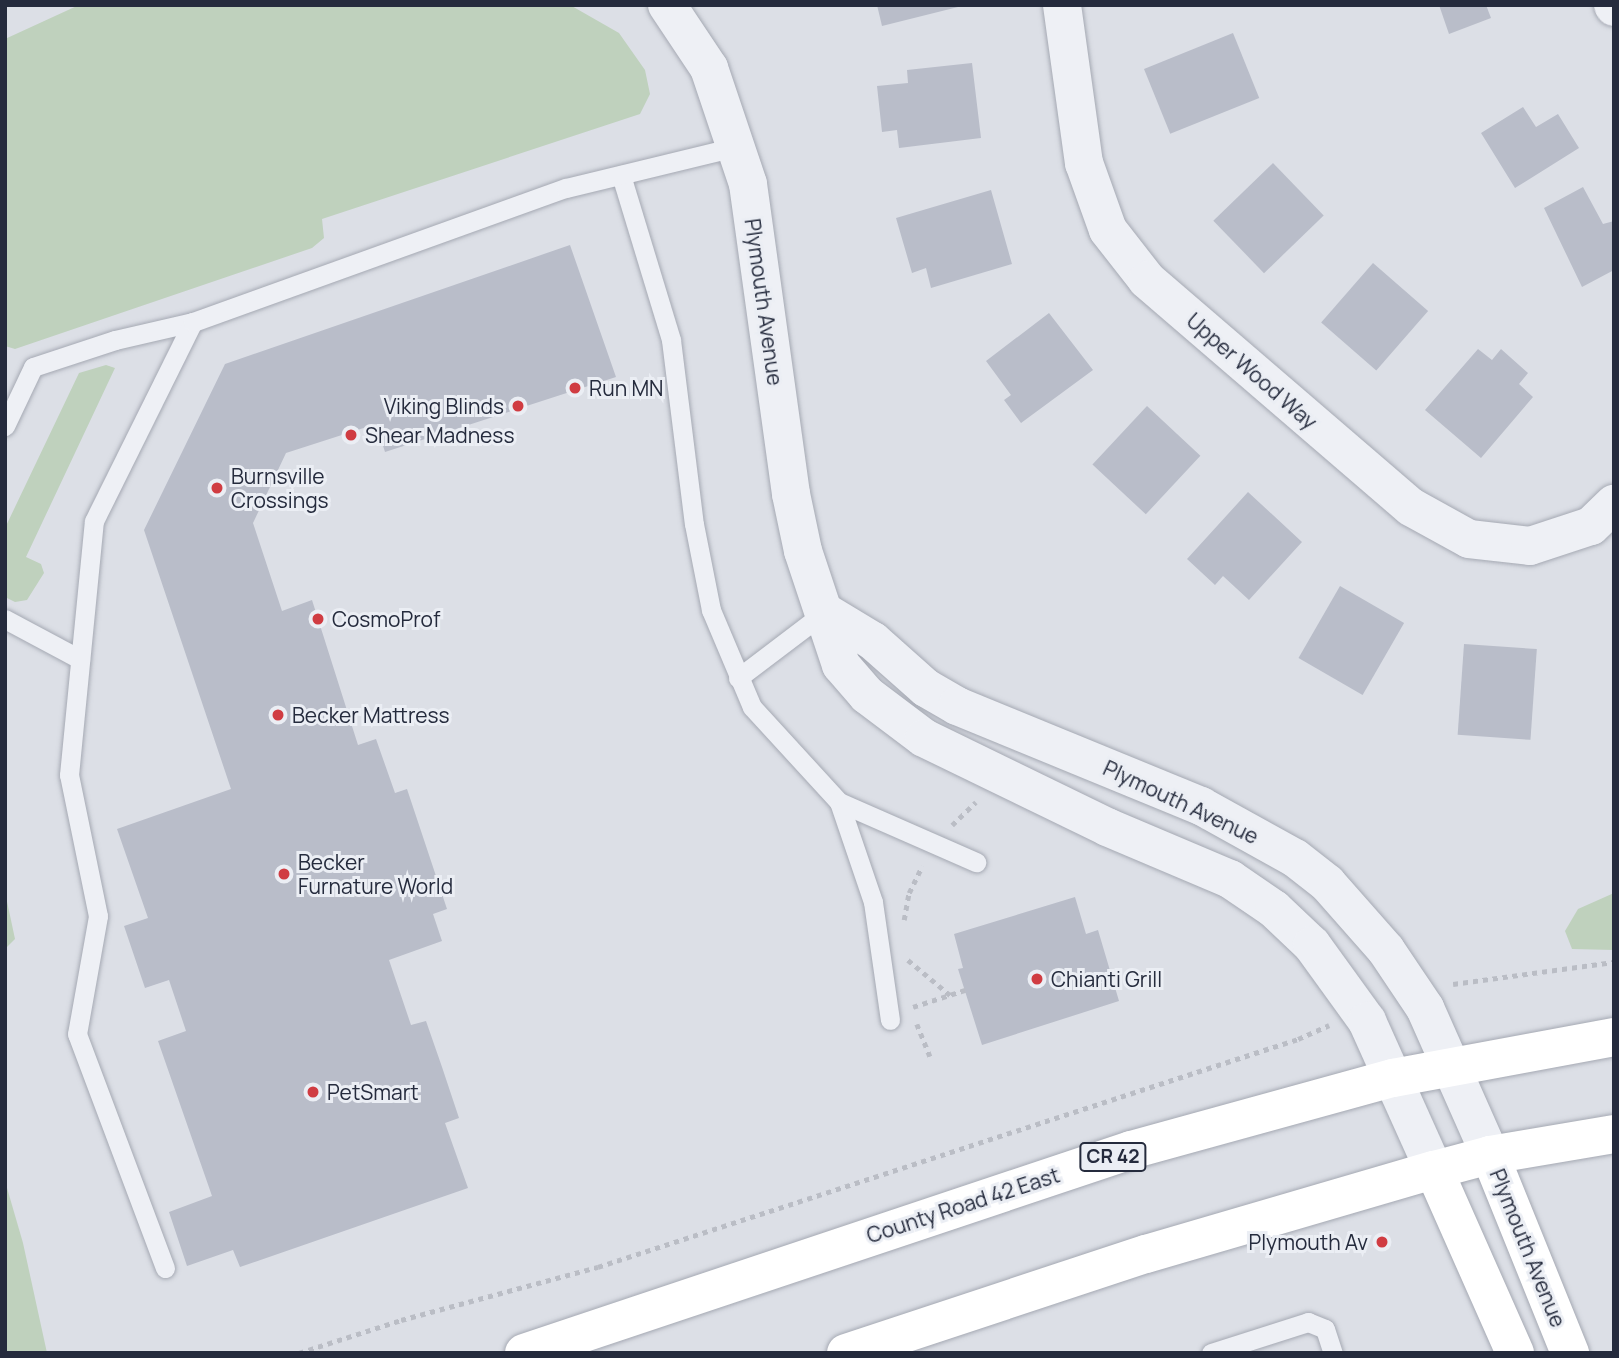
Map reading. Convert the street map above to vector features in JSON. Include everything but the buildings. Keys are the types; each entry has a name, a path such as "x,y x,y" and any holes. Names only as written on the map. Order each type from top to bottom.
{"main road":[{"name":"County Road 42 East","path":"524,1353 1132,1150 1393,1078 1614,1037"},
{"path":"846,1353 1146,1254 1434,1170 1490,1155 1614,1134"},
{"name":"Plymouth Avenue","path":"1490,1155 1570,1353"},
{"name":"Plymouth Avenue","path":"1434,1170 1515,1353"}],"street":[{"name":"Plymouth Avenue","path":"667,5 709,68 748,184 792,494 803,551 841,665 895,718 961,758 1230,879 1274,909 1312,945 1360,1010 1434,1170"},
{"name":"Upper Wood Way","path":"1062,5 1083,163 1108,230 1147,280 1411,507 1469,539 1530,545 1591,526 1614,504"},
{"name":"Plymouth Avenue","path":"825,612 873,641 926,688 957,706 1200,806 1295,858 1353,909 1415,993 1453,1065 1490,1155"}],"lane":[{"path":"5,426 33,367 116,340 193,322 566,188 735,147"},
{"path":"621,175 671,340 711,610 752,707 839,802 873,902 890,1020"},
{"path":"165,1268 77,1034 98,916 69,775 94,520 193,322"},
{"path":"738,678 825,612"},
{"path":"5,619 80,659"},
{"path":"839,802 976,862"},
{"path":"1214,1352 1308,1322 1325,1329 1333,1353"}],"path":[{"path":"903,926 909,893 936,843 977,801"},
{"path":"903,967 902,955 950,995"},
{"path":"1415,993 1443,985 1614,962"},
{"path":"890,1020 910,1008 965,990"},
{"path":"908,1000 930,1056"},
{"path":"299,1353 401,1320 598,1267 1298,1039 1360,1010"}],"green space":[{"path":"79,5 570,5 619,33 645,70 650,94 640,114 322,219 324,238 312,248 15,349 5,346 5,39"},
{"path":"106,365 115,368 26,557 41,564 44,573 27,600 15,602 5,597 5,528 79,373"},
{"path":"5,892 15,939 5,949"},
{"path":"1614,893 1614,950 1572,949 1565,931 1578,909"},
{"path":"5,1181 23,1243 47,1353 5,1353"}],"place":[{"name":"Run MN","path":"575,388"},
{"name":"Viking Blinds","path":"518,406"},
{"name":"Shear Madness","path":"351,435"},
{"name":"Burnsville Crossings","path":"217,488"},
{"name":"CosmoProf","path":"318,619"},
{"name":"Becker Mattress","path":"278,715"},
{"name":"Becker Furnature World","path":"284,874"},
{"name":"Chianti Grill","path":"1037,979"},
{"name":"PetSmart","path":"313,1092"},
{"name":"Plymouth Av","path":"1382,1242"}]}
